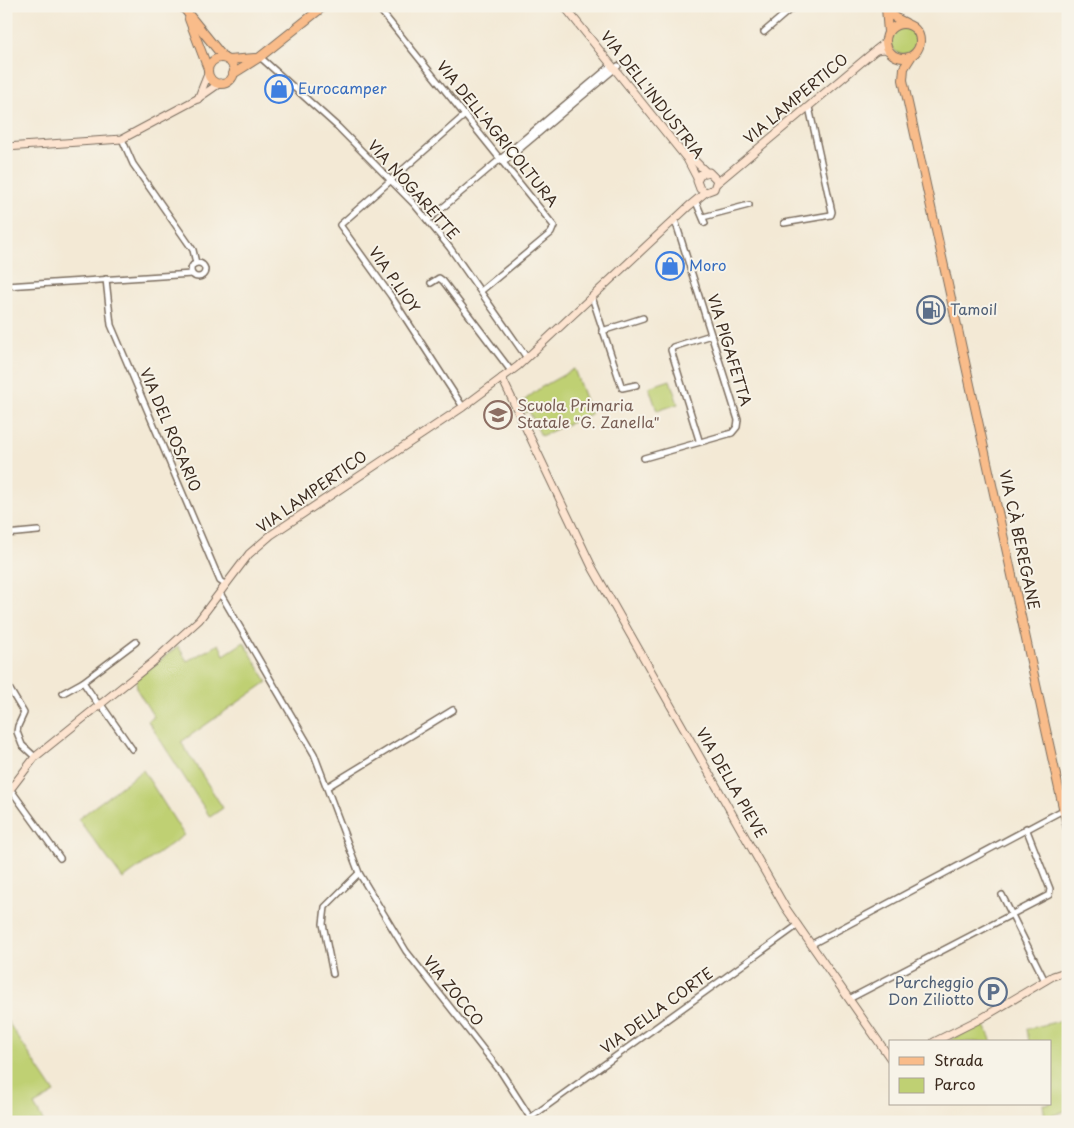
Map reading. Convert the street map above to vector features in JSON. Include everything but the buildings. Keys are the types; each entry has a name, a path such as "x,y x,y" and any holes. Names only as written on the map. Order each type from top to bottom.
{"main road":[{"path":"233,74 260,57 324,6"},
{"path":"886,6 894,17 917,30 921,40 918,50 911,56 904,68 903,80"},
{"path":"886,6 887,36 891,53 902,58 911,56"},
{"path":"184,9 233,66 233,74 230,80 220,84 212,80 184,9"},
{"path":"887,36 900,24 910,25"},
{"name":"VIA CÀ BEREGANE","path":"891,53 903,80 1068,830"},
{"path":"208,71 212,61 260,57"}],"street":[{"name":"VIA DELL'AGRICOLTURA","path":"377,6 554,226 551,233 481,291"},
{"name":"VIA DELL'INDUSTRIA","path":"564,6 690,156 710,173"},
{"name":"VIA DELL'INDUSTRIA","path":"569,6 687,159 697,182"},
{"path":"764,32 794,6"},
{"name":"VIA LAMPERTICO","path":"8,792 34,757 177,641 199,620 249,554 271,535 463,407 511,371 689,206 706,192 714,189 717,183 735,170 876,50 887,36"},
{"path":"876,50 886,49 891,53"},
{"name":"VIA NOGARETTE","path":"260,57 338,126 428,220 481,291 527,358"},
{"path":"428,220 615,66"},
{"path":"198,99 208,71"},
{"path":"6,147 122,139 198,99 220,84"},
{"path":"784,223 831,215 832,212 809,107"},
{"path":"391,180 465,115"},
{"path":"122,139 133,164 193,250 196,263"},
{"path":"706,192 697,182 710,173 719,175 735,170"},
{"path":"710,173 717,183"},
{"name":"VIA P.LIOY","path":"391,180 340,225 392,296 463,407"},
{"name":"VIA LAMPERTICO","path":"689,206 697,182"},
{"path":"696,202 704,220 749,205"},
{"name":"VIA PIGAFETTA","path":"675,220 738,420 735,431 699,440"},
{"path":"192,274 191,267 196,263"},
{"path":"6,286 192,274 200,277 205,272 204,266 196,263"},
{"path":"431,283 439,278 443,281 511,371"},
{"name":"VIA DEL ROSARIO","path":"106,279 111,325 220,581 226,585"},
{"path":"592,297 622,388 636,385"},
{"path":"602,331 643,318"},
{"path":"644,458 699,440 671,350 673,347 712,335"},
{"name":"VIA DELLA PIEVE","path":"502,378 592,567 785,907 889,1057"},
{"path":"6,534 38,531"},
{"name":"VIA ZOCCO","path":"220,593 314,754 359,873 406,952 501,1072 532,1120"},
{"path":"63,693 83,682 136,642"},
{"path":"83,682 132,750"},
{"path":"9,688 24,713 18,726 20,741 34,757"},
{"path":"327,787 454,710"},
{"path":"8,792 60,858"},
{"path":"812,944 1026,828 1063,810"},
{"path":"849,999 1049,895 1050,889 1026,828"},
{"path":"333,974 323,924 325,906 359,873"},
{"path":"1002,895 1044,981"},
{"name":"VIA DELLA CORTE","path":"532,1120 798,925"},
{"path":"938,1040 982,1018 1044,981 1068,971"}],"green space":[{"path":"903,28 912,32 916,41 912,50 903,54 894,50 890,41 894,32"},
{"path":"574,369 591,414 541,436 529,411 524,413 520,404 540,388"},
{"path":"670,380 678,404 657,411 649,387"},
{"path":"244,642 267,682 181,742 223,808 210,817 148,721 154,717 137,690 136,679 178,646 187,661 219,644 224,655"},
{"path":"143,770 184,835 123,879 78,819"},
{"path":"6,1019 55,1093 34,1105 44,1122 6,1122"},
{"path":"1068,1019 1068,1110 1045,1118 1043,1106 1052,1106 1052,1040 1029,1040 1027,1029"},
{"path":"984,1023 991,1040 950,1040"}],"place":[{"name":"Eurocamper","path":"279,89"},
{"name":"Moro","path":"670,266"},
{"name":"Tamoil","path":"931,310"},
{"name":"Scuola Primaria Statale \"G. Zanella\"","path":"498,415"},
{"name":"Parcheggio Don Ziliotto","path":"993,992"}]}
